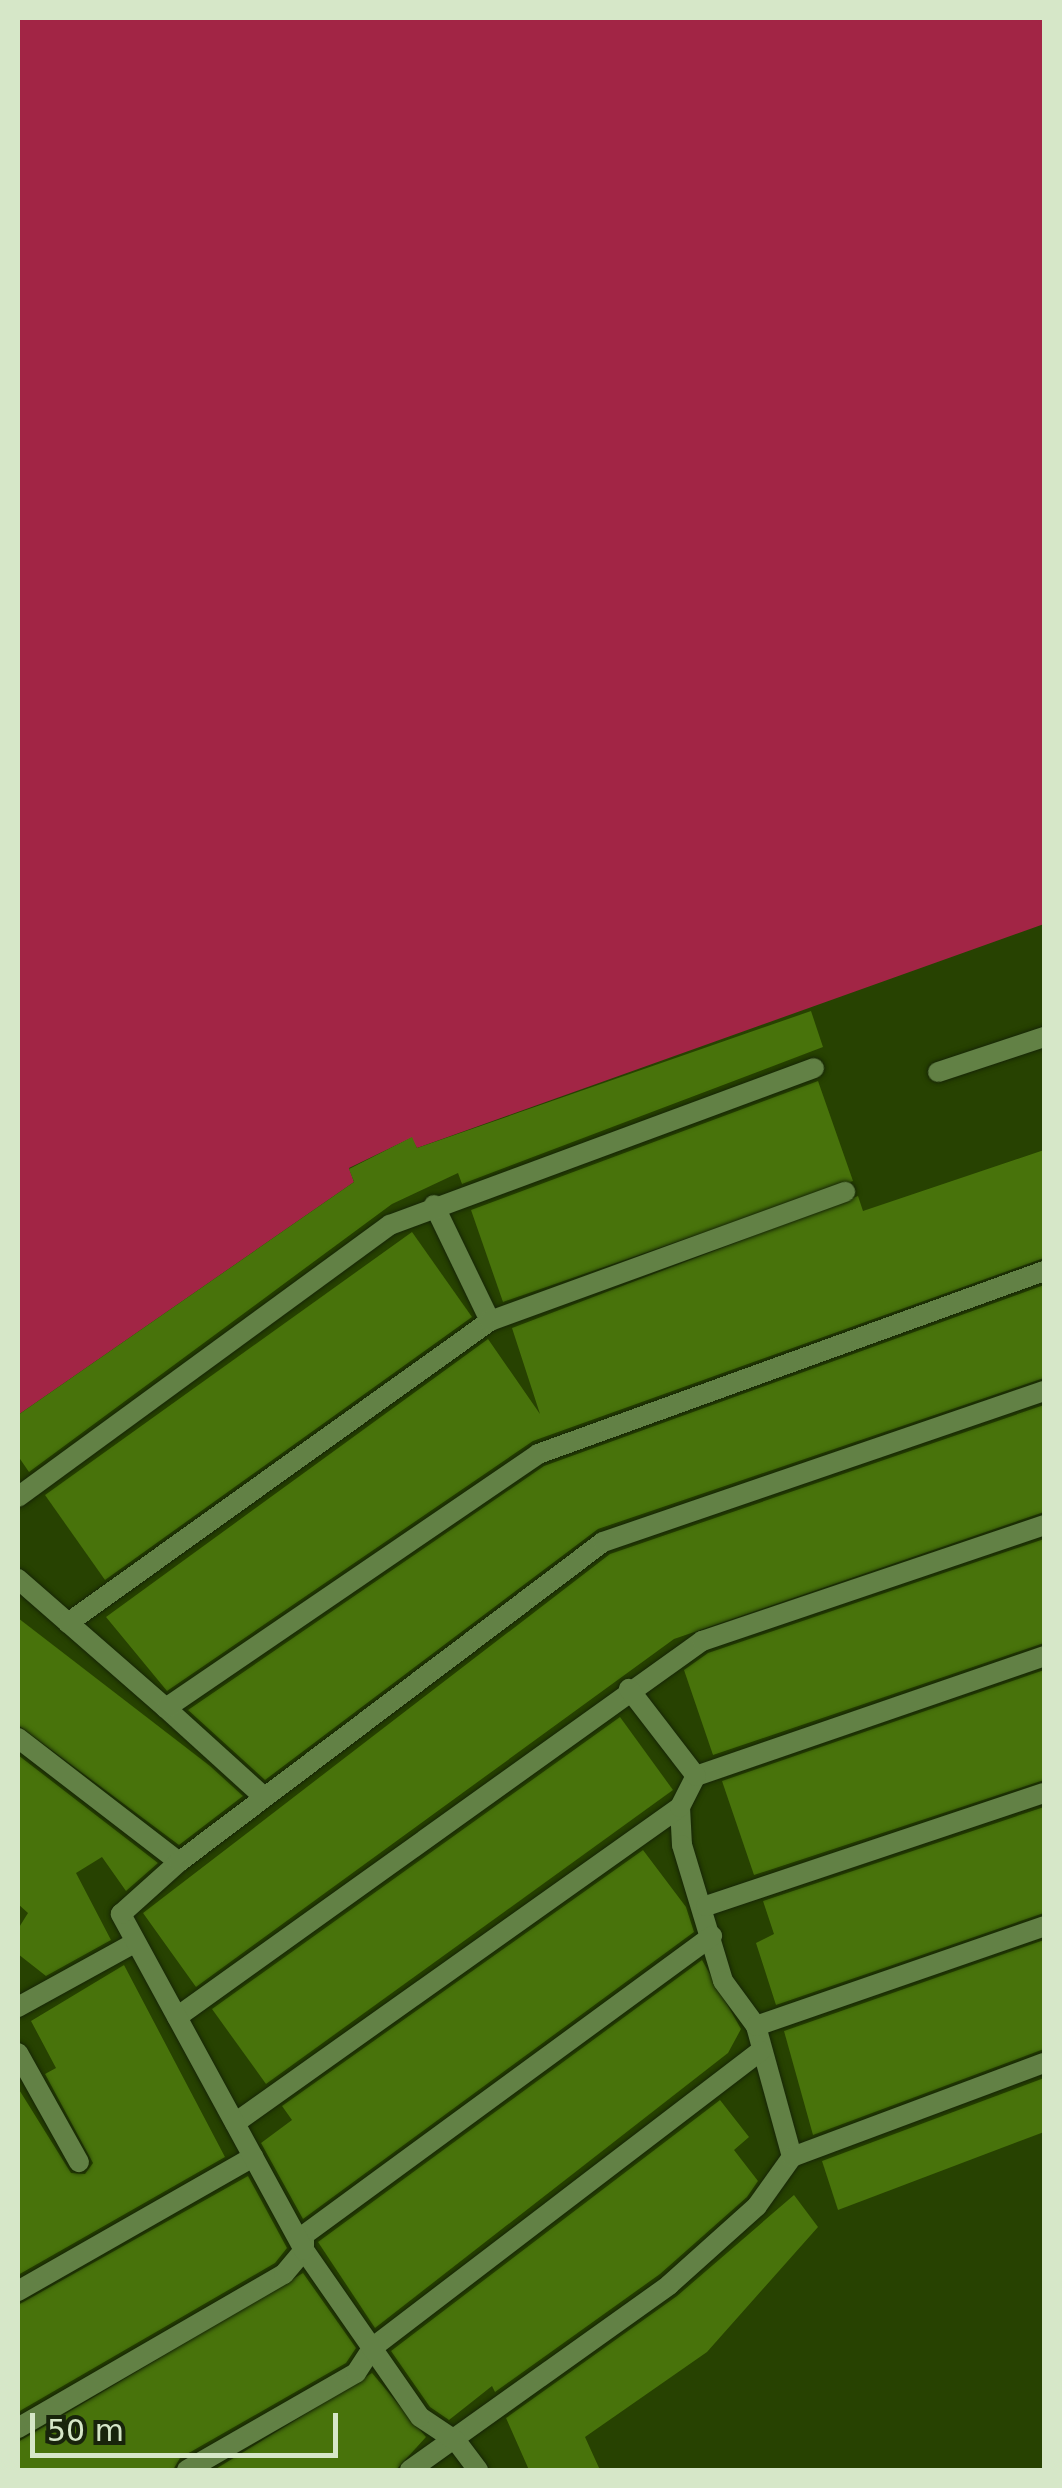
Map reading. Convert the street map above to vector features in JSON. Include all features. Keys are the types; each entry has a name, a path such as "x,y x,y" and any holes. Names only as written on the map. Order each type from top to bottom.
{"lane":[{"path":"938,1072 1044,1038"},
{"path":"18,1497 390,1225 434,1205 814,1068"},
{"path":"68,1623 490,1321 845,1192"},
{"path":"434,1205 490,1321"},
{"path":"166,1708 538,1454 1044,1271"},
{"path":"478,2470 456,2441 420,2416 304,2250 177,2016 132,1945 121,1914 179,1862 602,1542 1044,1391"},
{"path":"177,2016 629,1690 702,1642 1044,1525"},
{"path":"18,1579 264,1797"},
{"path":"234,2123 680,1807 696,1776 1044,1656"},
{"path":"629,1690 696,1776"},
{"path":"18,1738 179,1862"},
{"path":"706,1906 1044,1793"},
{"path":"680,1807 682,1846 706,1906 723,1981 756,2026 792,2157"},
{"path":"756,2026 1044,1926"},
{"path":"18,2428 284,2274 304,2250 304,2235 712,1936"},
{"path":"18,2007 132,1945"},
{"path":"186,2470 356,2374 372,2348 761,2052"},
{"path":"20,2063 79,2162"},
{"path":"410,2470 456,2441 670,2285 756,2206 792,2157 1044,2063"},
{"path":"18,2291 253,2156"}],"shaded area":[{"path":"18,18 1044,18 1044,924 417,1148 411,1138 349,1168 354,1182 18,1415"}],"building":[{"path":"811,1011 823,1047 462,1184 458,1173 392,1204 29,1472 18,1456 18,1415 354,1182 349,1169 412,1137 417,1148"},
{"path":"818,1081 853,1181 503,1302 471,1210"},
{"path":"1044,1150 1044,1258 533,1441 167,1691 106,1617 488,1339 540,1414 512,1328 858,1196 863,1211"},
{"path":"412,1232 472,1317 105,1580 45,1495"},
{"path":"1044,1285 1044,1378 598,1529 265,1780 188,1710 544,1466"},
{"path":"1044,1405 1044,1512 674,1639 196,1987 143,1913 610,1554"},
{"path":"1044,1539 1044,1643 713,1755 684,1670 708,1653"},
{"path":"18,1618 210,1766 243,1796 179,1845 18,1725"},
{"path":"1044,1670 1044,1780 754,1875 722,1781"},
{"path":"620,1717 673,1790 266,2084 212,2009"},
{"path":"18,1755 158,1863 126,1891 102,1857 76,1873 111,1940 46,1976 18,1954 18,1929 28,1913 18,1904"},
{"path":"1044,1807 1044,1913 776,2005 756,1943 774,1934 763,1901"},
{"path":"643,1850 686,1907 694,1932 303,2219 261,2143 292,2120 282,2106"},
{"path":"1044,1940 1044,2049 813,2135 784,2031"},
{"path":"702,1960 741,2029 728,2053 375,2328 318,2242"},
{"path":"124,1965 225,2157 18,2275 18,2088 71,2173 85,2174 93,2163 45,2074 56,2068 31,2021"},
{"path":"1044,2078 1044,2132 838,2210 822,2161"},
{"path":"720,2100 749,2137 734,2150 758,2181 747,2197 660,2274 495,2392 492,2386 449,2420 430,2407 391,2351"},
{"path":"248,2176 287,2248 275,2263 18,2412 18,2305"},
{"path":"794,2195 818,2227 707,2352 585,2437 600,2470 529,2470 506,2418 677,2296"},
{"path":"303,2273 356,2348 346,2363 180,2458 173,2470 18,2470 18,2442"},
{"path":"372,2373 426,2437 396,2470 214,2470"}]}
